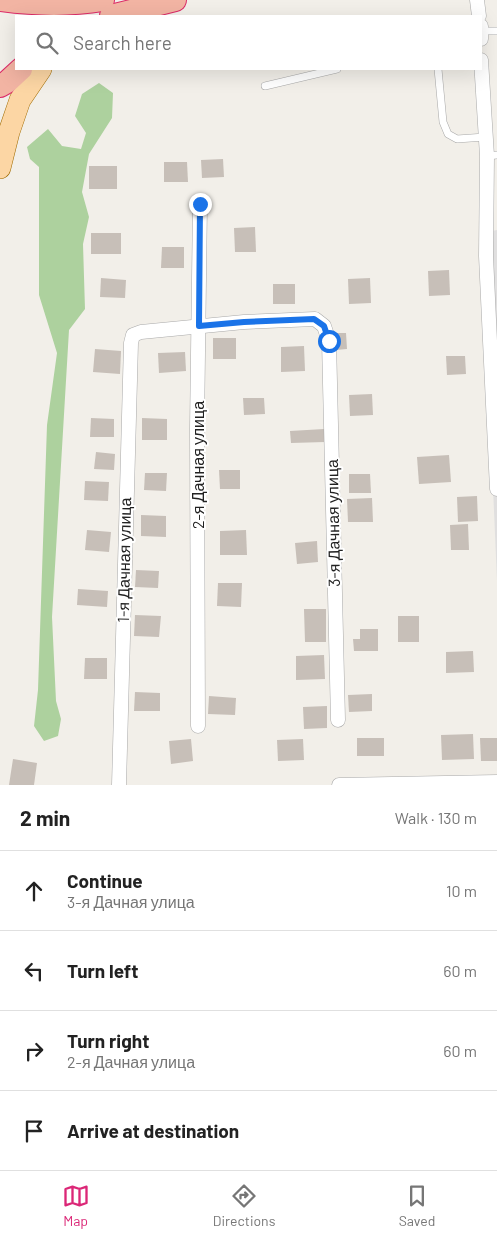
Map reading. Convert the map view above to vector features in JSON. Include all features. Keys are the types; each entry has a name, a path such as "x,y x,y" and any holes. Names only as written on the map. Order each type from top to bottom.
{"highway":[{"path":"12,6 67,4 103,0"},
{"path":"115,15 175,0"},
{"path":"0,86 25,70"}],"main road":[{"path":"132,15 181,0"},
{"path":"0,114 8,90 25,70"},
{"path":"0,168 9,132 20,100 26,70"}],"street":[{"path":"476,0 479,15"},
{"path":"482,70 486,137 492,155 497,489"},
{"name":"2-я Дачная улица","path":"198,726 197,428 200,204"},
{"name":"3-я Дачная улица","path":"199,326 314,319 324,326 329,341 338,720"},
{"name":"1-я Дачная улица","path":"119,785 126,478 133,334 199,326"},
{"path":"339,785 497,782"}],"lane":[{"path":"482,32 497,31"},
{"path":"265,86 333,70"},
{"path":"438,70 442,122 448,134 457,139 486,137"}],"shaded area":[{"path":"497,230 497,580 482,233"}],"green space":[{"path":"99,83 113,93 112,118 89,154 82,192 89,217 83,244 85,309 69,330 52,617 56,701 61,719 58,736 44,741 34,726 38,690 47,425 57,353 39,295 39,167 30,159 27,147 48,129 62,146 81,149 86,133 75,116 82,94"}],"building":[{"path":"223,159 224,177 202,178 201,160"},
{"path":"164,162 187,162 188,182 164,182"},
{"path":"89,166 117,166 117,189 89,189"},
{"path":"255,227 256,252 235,252 234,228"},
{"path":"91,233 121,233 121,254 91,254"},
{"path":"162,247 184,247 184,268 161,268"},
{"path":"449,270 450,295 429,296 428,271"},
{"path":"101,278 126,280 125,298 100,297"},
{"path":"370,278 371,303 349,304 348,279"},
{"path":"273,284 295,284 295,304 273,304"},
{"path":"335,333 346,333 347,349 336,350"},
{"path":"213,338 236,338 236,359 213,359"},
{"path":"304,346 305,371 281,372 281,347"},
{"path":"95,349 121,351 120,374 93,372"},
{"path":"185,352 186,371 159,373 158,353"},
{"path":"446,356 465,356 466,374 447,375"},
{"path":"372,394 373,415 350,416 349,395"},
{"path":"243,398 264,398 265,414 244,415"},
{"path":"91,418 114,419 114,437 90,437"},
{"path":"142,418 167,419 167,440 142,440"},
{"path":"324,429 325,442 291,443 290,431"},
{"path":"96,452 115,454 114,470 94,469"},
{"path":"449,455 451,482 419,484 417,457"},
{"path":"219,470 240,470 240,489 220,489"},
{"path":"145,473 167,473 166,491 144,490"},
{"path":"349,474 370,474 371,493 349,493"},
{"path":"85,481 109,482 108,501 84,500"},
{"path":"477,496 478,521 458,522 457,497"},
{"path":"372,498 373,522 348,522 347,499"},
{"path":"141,515 166,516 166,537 141,536"},
{"path":"468,524 469,550 451,550 450,525"},
{"path":"87,530 111,532 109,552 85,550"},
{"path":"246,530 247,555 220,555 220,531"},
{"path":"317,541 318,562 297,564 295,543"},
{"path":"136,570 159,571 158,588 135,587"},
{"path":"218,583 242,583 241,607 217,606"},
{"path":"78,589 108,591 107,607 77,605"},
{"path":"304,609 326,609 326,642 305,642"},
{"path":"135,615 161,616 159,637 134,636"},
{"path":"398,616 419,616 419,642 398,642"},
{"path":"360,629 378,629 378,651 354,651 353,639 360,639"},
{"path":"473,651 474,672 446,673 446,652"},
{"path":"324,655 325,679 296,680 296,656"},
{"path":"85,658 107,658 107,679 84,679"},
{"path":"135,692 160,693 160,711 134,711"},
{"path":"372,694 372,711 349,712 348,695"},
{"path":"209,696 236,698 235,715 208,714"},
{"path":"327,706 327,728 304,729 303,707"},
{"path":"473,734 474,759 442,760 441,735"},
{"path":"357,738 384,738 384,756 357,756"},
{"path":"480,738 497,738 497,761 481,761"},
{"path":"191,739 193,761 171,764 169,741"},
{"path":"303,739 304,760 278,761 277,740"},
{"path":"13,759 37,763 34,785 9,785"}],"route":[{"path":"200,204 199,326 283,319 314,319 324,326 329,341"}]}
